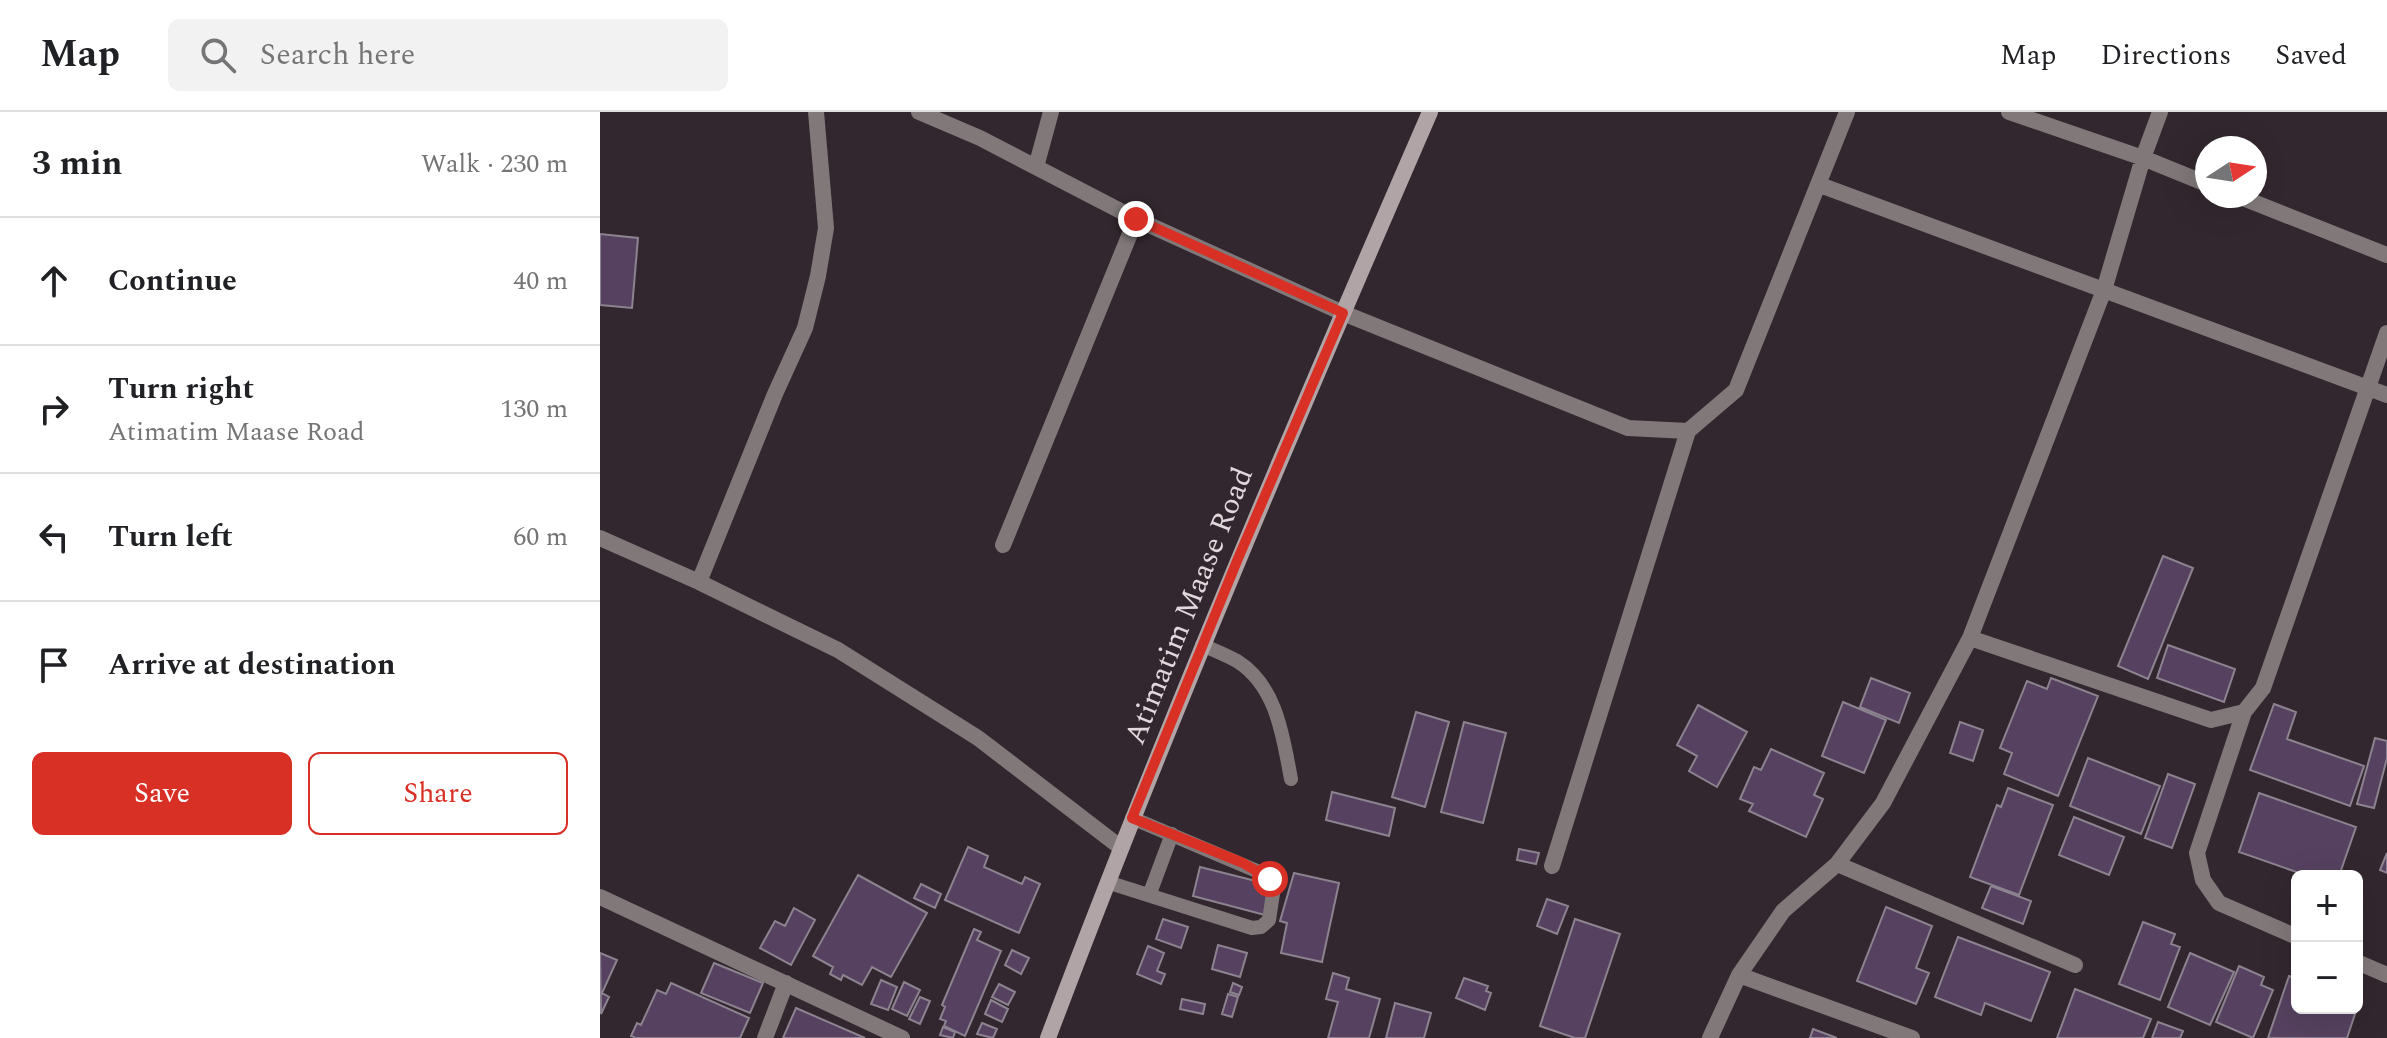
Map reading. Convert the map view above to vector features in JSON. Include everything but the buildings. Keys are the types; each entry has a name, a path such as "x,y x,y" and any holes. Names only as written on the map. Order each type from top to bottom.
{"main road":[{"name":"Atimatim Maase Road","path":"1048,1038 1120,847 1202,645 1430,112"}],"street":[{"path":"699,582 805,328 818,276 826,228 816,112"},
{"path":"919,112 980,138 1136,219 1343,313 1628,428 1688,431"},
{"path":"1036,167 1051,112"},
{"path":"1552,866 1688,431 1736,390 1847,112"},
{"path":"2009,112 2195,179"},
{"path":"1710,1038 1739,975 1783,911 1837,864 1883,803 1970,638 2104,290 2143,158 2160,112"},
{"path":"1820,185 2387,395"},
{"path":"2267,207 2387,255"},
{"path":"1003,545 1136,219"},
{"path":"2291,934 2219,903 2203,880 2197,853 2244,712 2263,688 2387,333"},
{"path":"600,538 699,582 851,658 978,738 1120,847"},
{"path":"1970,638 2211,720 2244,712"},
{"path":"1837,864 2075,965"},
{"path":"600,897 902,1038"},
{"path":"2363,965 2387,975"},
{"path":"1739,975 1894,1035 1912,1038"},
{"path":"765,1038 786,983"}],"lane":[{"path":"1202,645 1239,662 1259,681 1280,719 1291,779"},
{"path":"1107,882 1150,893 1252,928 1261,927 1269,920 1274,894 1270,879 1243,863 1132,818"},
{"path":"1150,893 1172,834"}],"route":[{"path":"1136,219 1343,313 1132,818 1243,863 1270,879"}]}
